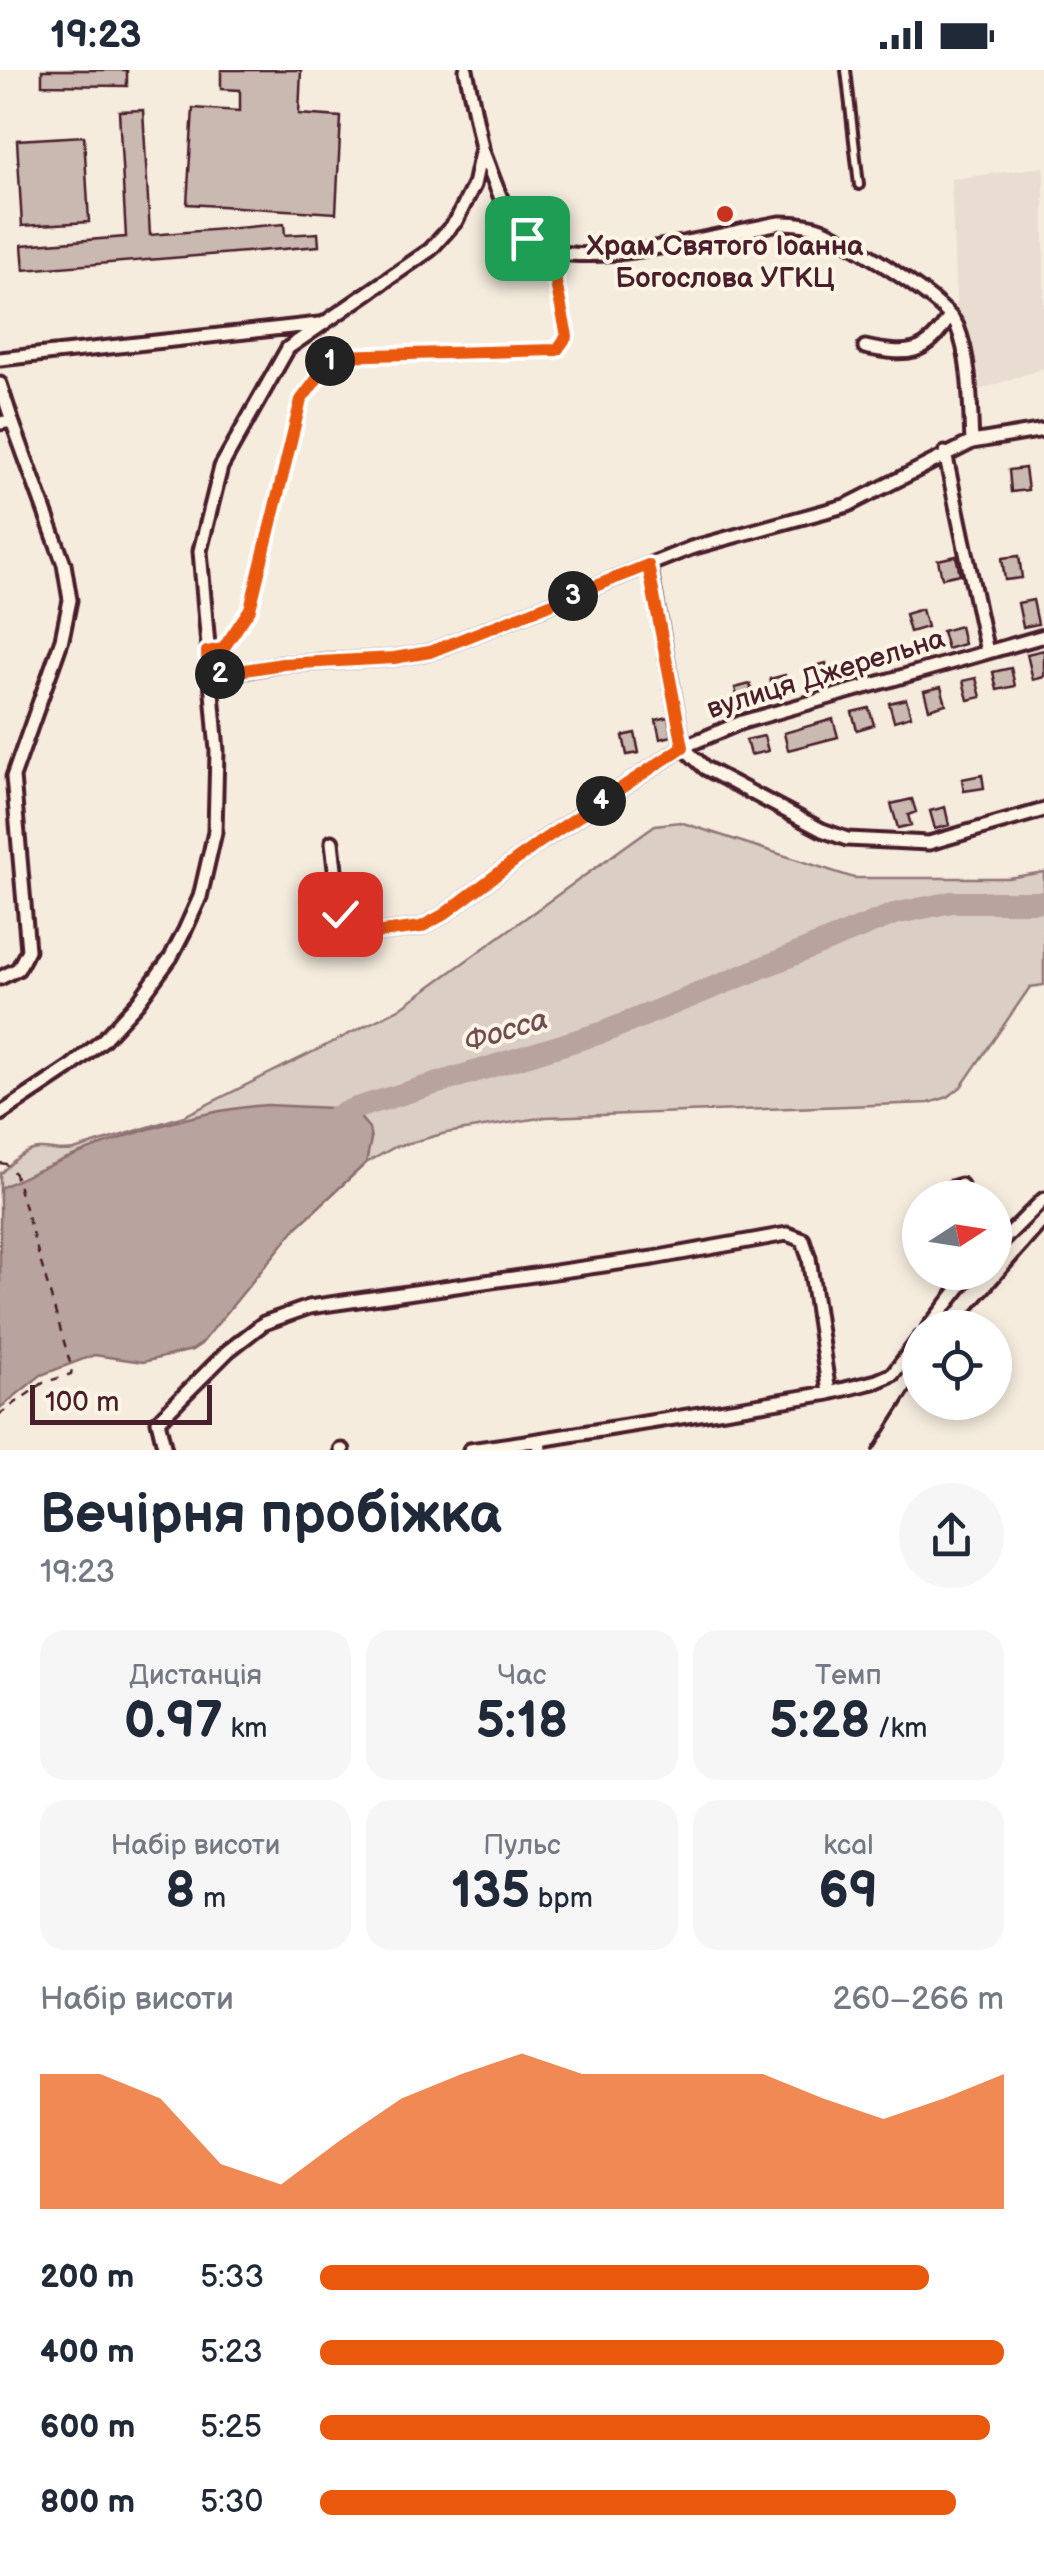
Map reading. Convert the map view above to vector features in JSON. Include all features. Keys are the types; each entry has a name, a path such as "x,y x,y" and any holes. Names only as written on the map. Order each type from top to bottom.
{"street":[{"path":"466,70 482,148 504,204 517,226 539,247 605,254 780,223 826,231 932,298 950,316 962,348 970,394 972,442"},
{"path":"0,1114 69,1068 138,1002 171,957 200,897 214,832 218,776 200,551 221,467 288,348 403,270 445,236 467,203 482,148"},
{"path":"865,347 900,354 935,341 950,316"},
{"path":"0,360 322,324"},
{"path":"0,384 6,422 64,564 70,600 62,639 14,778 28,950 18,969 0,978"},
{"path":"208,676 282,664 394,658 430,652 708,543 848,505 972,442 1044,430"},
{"path":"946,454 986,652"},
{"path":"648,565 683,747 705,768 834,835 860,842 929,843 1044,810"},
{"name":"вулиця Джерельна","path":"332,842 340,914 350,929 366,934 421,927 683,747 742,722 1044,636"},
{"path":"1012,1231 1044,1199"},
{"path":"166,1450 158,1422 228,1351 264,1323 309,1307 653,1258 787,1234 803,1240 809,1258 830,1393"},
{"path":"470,1450 540,1445 830,1393 877,1381 893,1374 902,1362"}],"lane":[{"path":"846,70 859,185"},
{"path":"207,652 223,649 250,609 301,400 334,356 557,350 567,336 556,283 555,251"}],"path":[{"path":"0,1163 15,1174 72,1369 71,1374 43,1383 0,1414"}],"shaded area":[{"path":"1044,167 1044,368 970,393 957,327 951,179"},
{"path":"680,822 854,878 1008,878 1044,872 1044,985 1030,987 961,1087 948,1097 929,1103 546,1117 446,1133 395,1147 366,1163 297,1227 0,1201 0,1174 22,1155 38,1149 74,1150 184,1116 399,1009 655,825"},
{"path":"267,1105 353,1109 369,1128 366,1163 297,1227 201,1344 192,1350 143,1362 94,1355 41,1375 0,1408 0,1188 130,1135 201,1115"}],"building":[{"path":"42,70 127,70 127,86 42,85"},
{"path":"221,70 301,70 299,114 341,117 336,213 187,204 193,108 240,111 240,90 221,89"},
{"path":"143,110 150,235 284,224 285,235 318,233 319,246 24,270 22,245 126,237 119,111"},
{"path":"84,136 89,222 22,226 17,140"},
{"path":"1025,468 1028,490 1011,492 1009,470"},
{"path":"956,556 960,574 942,578 938,560"},
{"path":"1019,556 1022,578 1005,580 1002,558"},
{"path":"1033,600 1038,624 1023,627 1018,603"},
{"path":"922,609 927,627 910,632 905,614"},
{"path":"960,626 964,644 947,649 942,631"},
{"path":"1044,650 1044,677 1033,680 1027,654"},
{"path":"826,663 830,681 813,686 808,668"},
{"path":"1011,668 1015,686 997,690 993,672"},
{"path":"785,675 789,693 775,697 770,679"},
{"path":"976,678 981,697 968,700 963,681"},
{"path":"750,684 754,702 740,706 735,688"},
{"path":"941,687 946,704 929,709 924,691"},
{"path":"906,699 911,716 894,721 889,703"},
{"path":"869,708 874,725 857,730 852,712"},
{"path":"668,717 672,736 660,739 656,720"},
{"path":"833,719 838,737 788,750 784,733"},
{"path":"635,733 639,753 627,755 623,736"},
{"path":"764,736 768,751 750,755 746,740"},
{"path":"982,775 984,788 964,791 962,779"},
{"path":"912,799 916,812 908,815 911,825 898,828 891,804"},
{"path":"945,807 949,825 935,829 930,811"}],"waterway":[{"name":"Фосса","path":"326,1121 353,1109 604,1032 894,914 952,902 1044,902"}],"railway":[{"path":"974,1310 1044,1230"},
{"path":"873,1450 902,1404"}],"place":[{"name":"Храм Святого Іоанна Богослова УГКЦ","path":"725,214"}],"route":[{"path":"340,914 350,929 366,934 421,927 683,747 648,565 430,652 394,658 282,664 208,676 207,652 223,649 250,609 301,400 334,356 557,350 567,336 556,283 555,251 539,247 527,238"}]}
